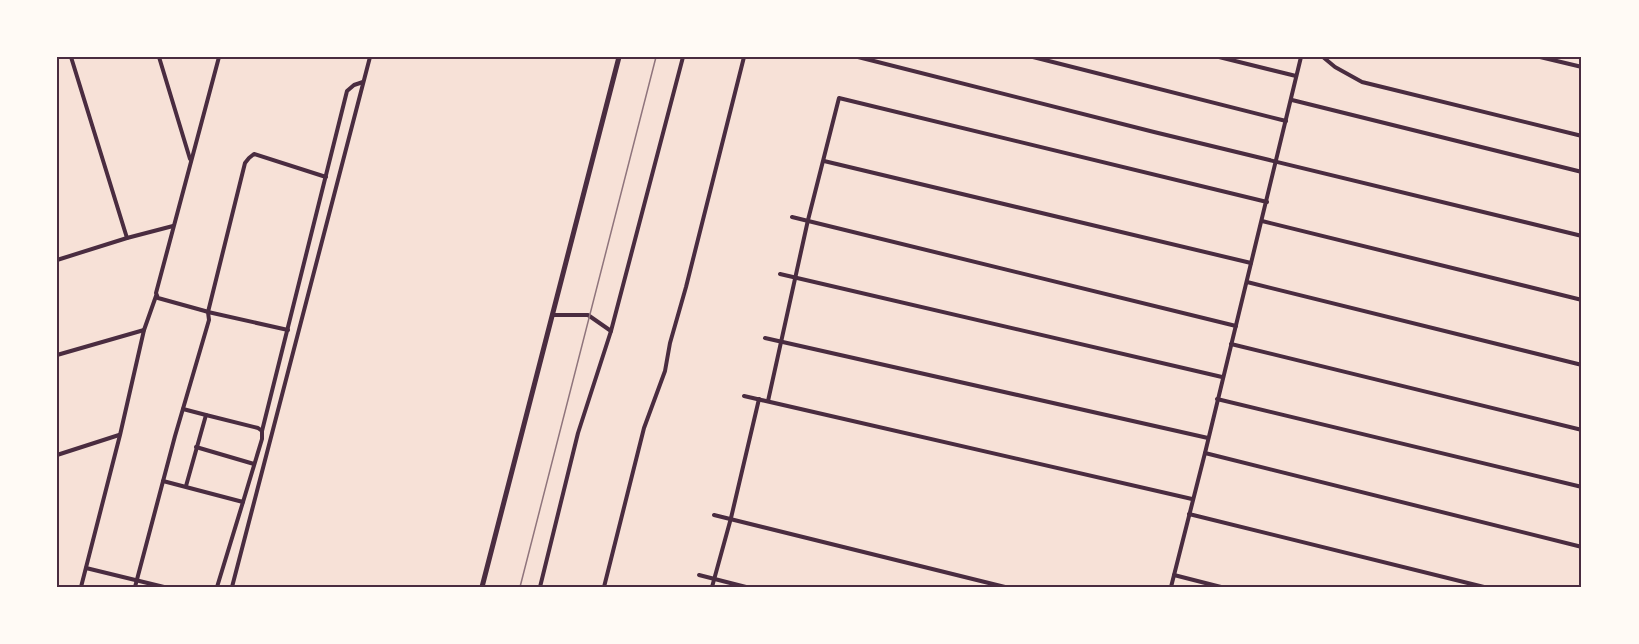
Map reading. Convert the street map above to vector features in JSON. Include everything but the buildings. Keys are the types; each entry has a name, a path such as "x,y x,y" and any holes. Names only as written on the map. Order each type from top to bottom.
{"main road":[{"path":"482,587 619,57"}],"street":[{"path":"71,57 127,238"},
{"path":"159,57 191,160"},
{"path":"81,587 144,330 156,296 156,288 219,57"},
{"path":"232,587 369,57"},
{"path":"540,587 578,433 611,331 683,57"},
{"path":"604,587 644,428 665,370 744,57"},
{"path":"858,57 947,81 1582,236"},
{"path":"1034,57 1286,122"},
{"path":"1219,57 1296,76"},
{"path":"1171,587 1301,57"},
{"path":"1323,57 1335,67 1362,82 1582,136"},
{"path":"1540,57 1582,67"},
{"path":"217,587 262,439 262,431 347,91 363,82"},
{"path":"768,401 808,220 839,98 1267,202"},
{"path":"1292,100 1582,172"},
{"path":"135,587 209,320 206,311 245,163 254,154 326,177"},
{"path":"824,161 1251,263"},
{"path":"792,217 1236,326"},
{"path":"1262,221 1582,300"},
{"path":"57,260 174,226"},
{"path":"780,274 1222,377"},
{"path":"1247,282 1582,365"},
{"path":"156,296 206,311 288,330"},
{"path":"553,315 588,315 611,331"},
{"path":"57,355 144,330"},
{"path":"765,338 1208,438"},
{"path":"1231,344 1582,429"},
{"path":"744,396 1192,500"},
{"path":"712,587 759,399"},
{"path":"1217,399 1582,488"},
{"path":"183,409 258,428 262,431"},
{"path":"186,486 206,415"},
{"path":"57,455 120,435"},
{"path":"196,447 254,464"},
{"path":"1205,453 1582,547"},
{"path":"163,481 243,502"},
{"path":"714,514 1005,587"},
{"path":"1189,514 1484,587"},
{"path":"86,568 164,587"},
{"path":"699,575 746,587"},
{"path":"1174,575 1221,587"}],"tram line":[{"path":"520,587 656,57"}]}
